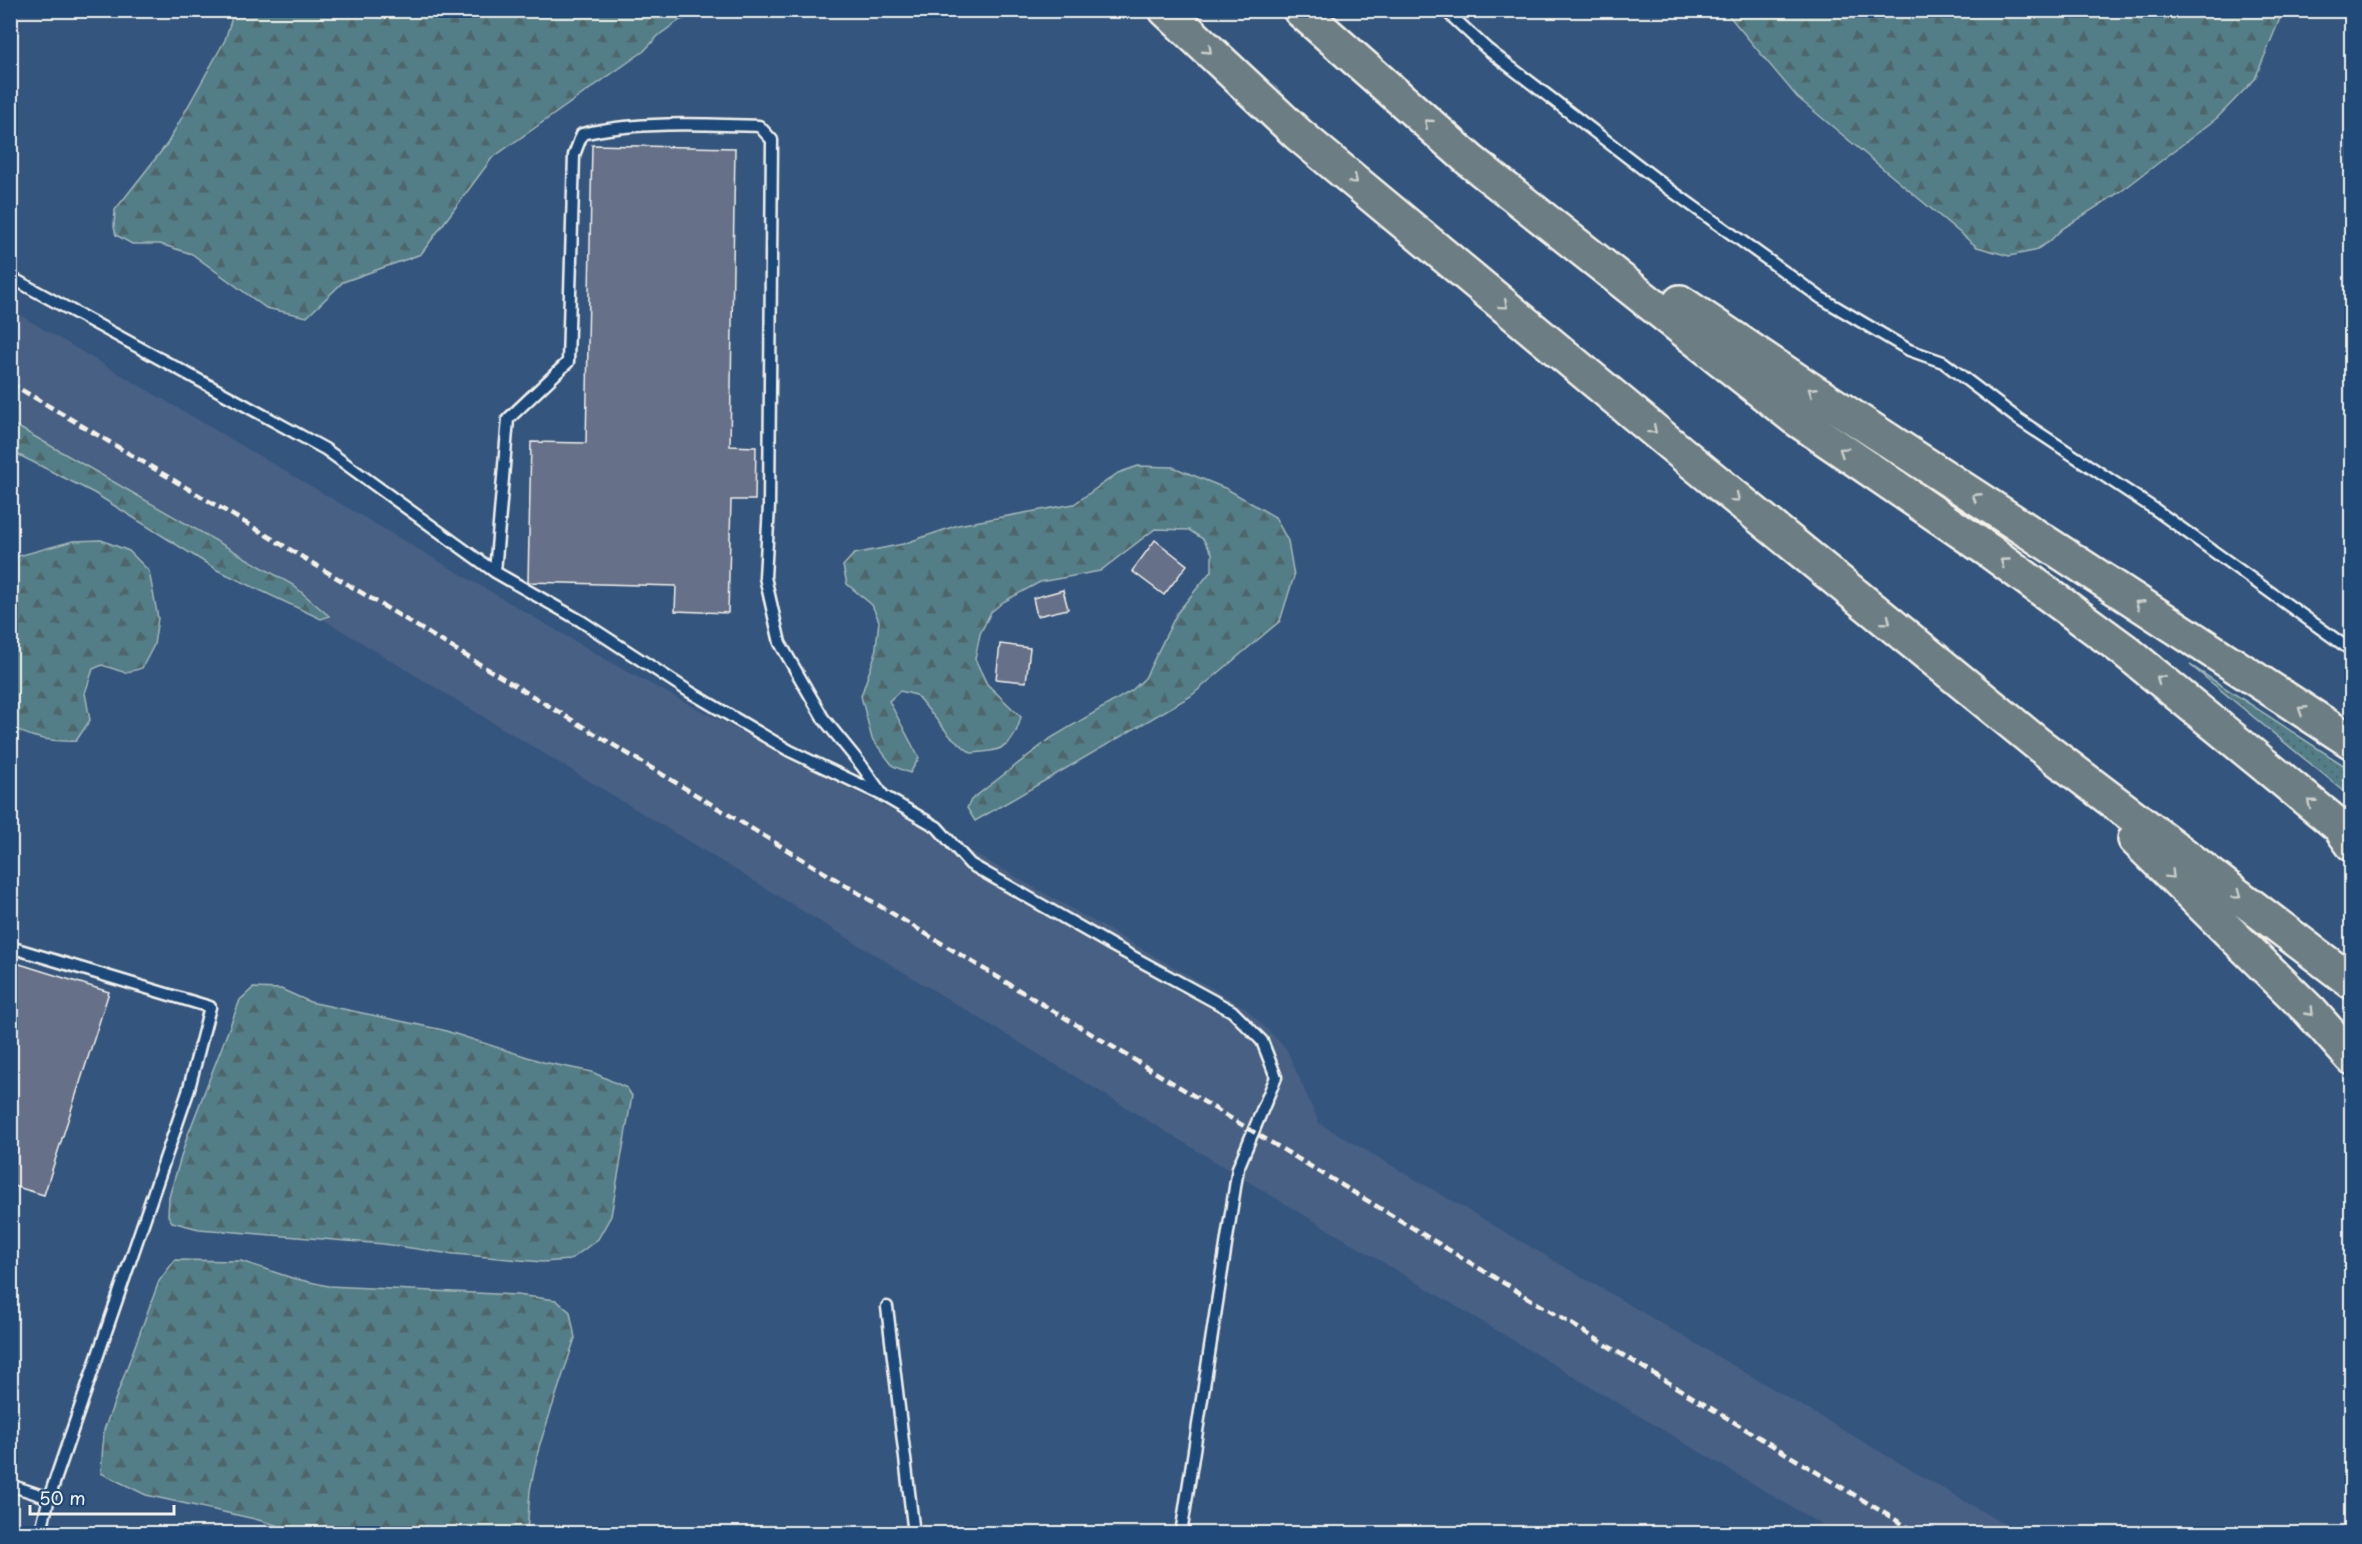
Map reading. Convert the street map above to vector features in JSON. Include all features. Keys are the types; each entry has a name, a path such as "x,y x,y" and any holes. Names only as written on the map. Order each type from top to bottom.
{"highway":[{"path":"1166,10 1298,134 1682,454 2039,745 2352,982"},
{"path":"1300,10 1472,162 1795,418 1988,550 2123,649 2339,826 2352,844"},
{"path":"1472,162 1815,393 2352,742"},
{"path":"2039,745 2310,1011 2352,1058"}],"lane":[{"path":"1445,10 1487,49 1669,189 1821,298 1910,350 1943,362 2018,419 2156,510 2352,651"},
{"path":"495,572 508,419 568,362 574,154 582,134 605,128 711,124 759,126 772,140 769,506 765,577 780,643 823,718 862,765 882,795"},
{"path":"10,277 325,449 495,572 581,621 690,692 790,751 882,795 937,828 970,864 1232,1011 1262,1041 1276,1077 1238,1168 1181,1533"},
{"path":"10,947 210,1007 188,1092 49,1498 40,1533"},
{"path":"887,1306 914,1533"},
{"path":"10,1485 49,1498"}],"shaded area":[{"path":"11,310 624,670 981,857 1244,1007 1286,1048 1319,1123 2019,1533 1835,1533 1247,1181 242,570 11,435"}],"green space":[{"path":"234,10 712,11 680,20 659,35 644,51 492,158 421,254 343,282 307,317 266,308 192,254 160,244 132,244 116,235 114,227 115,210 167,144 225,40"},
{"path":"1725,11 2283,11 2255,79 2217,118 2123,190 2062,229 2049,242 2034,251 2009,256 1977,247 1797,97"},
{"path":"11,423 293,585 329,616 321,619 217,570 94,493 11,451"},
{"path":"1138,466 1173,467 1227,489 1275,517 1288,541 1294,576 1280,621 1191,696 975,821 967,808 971,800 1051,738 1131,691 1145,678 1177,613 1212,570 1212,553 1203,539 1189,530 1155,529 1100,571 1040,582 1003,602 991,612 980,634 975,659 987,684 1021,717 1014,736 1010,742 998,749 971,753 950,736 916,695 900,691 889,701 919,758 910,773 893,766 872,739 861,696 875,655 879,621 872,605 847,584 843,566 854,554 903,544 958,525 1074,504 1118,473"},
{"path":"101,540 129,551 149,571 158,618 154,645 142,668 126,673 102,665 93,669 85,693 90,720 76,741 50,740 24,733 10,724 11,558 73,541"},
{"path":"2190,665 2351,770 2351,797"},
{"path":"253,988 281,989 310,1002 443,1030 543,1062 592,1072 627,1088 632,1096 611,1216 598,1239 570,1260 542,1262 444,1253 384,1244 199,1229 172,1222 168,1215 169,1197 187,1137 240,1000"},
{"path":"175,1260 241,1261 292,1278 328,1286 517,1295 556,1300 570,1312 575,1338 539,1447 530,1490 527,1533 303,1533 255,1519 146,1495 101,1473 104,1430 159,1281"}],"building":[{"path":"592,145 735,148 730,446 756,447 755,500 731,500 728,613 675,611 676,586 528,582 531,442 586,443"},
{"path":"1155,540 1187,565 1164,595 1132,571"},
{"path":"1063,590 1068,609 1037,616 1033,598"},
{"path":"1000,644 1030,648 1026,682 996,679"},
{"path":"10,961 109,992 44,1195 10,1185"}],"railway":[{"path":"10,383 261,532 1919,1534"}]}
